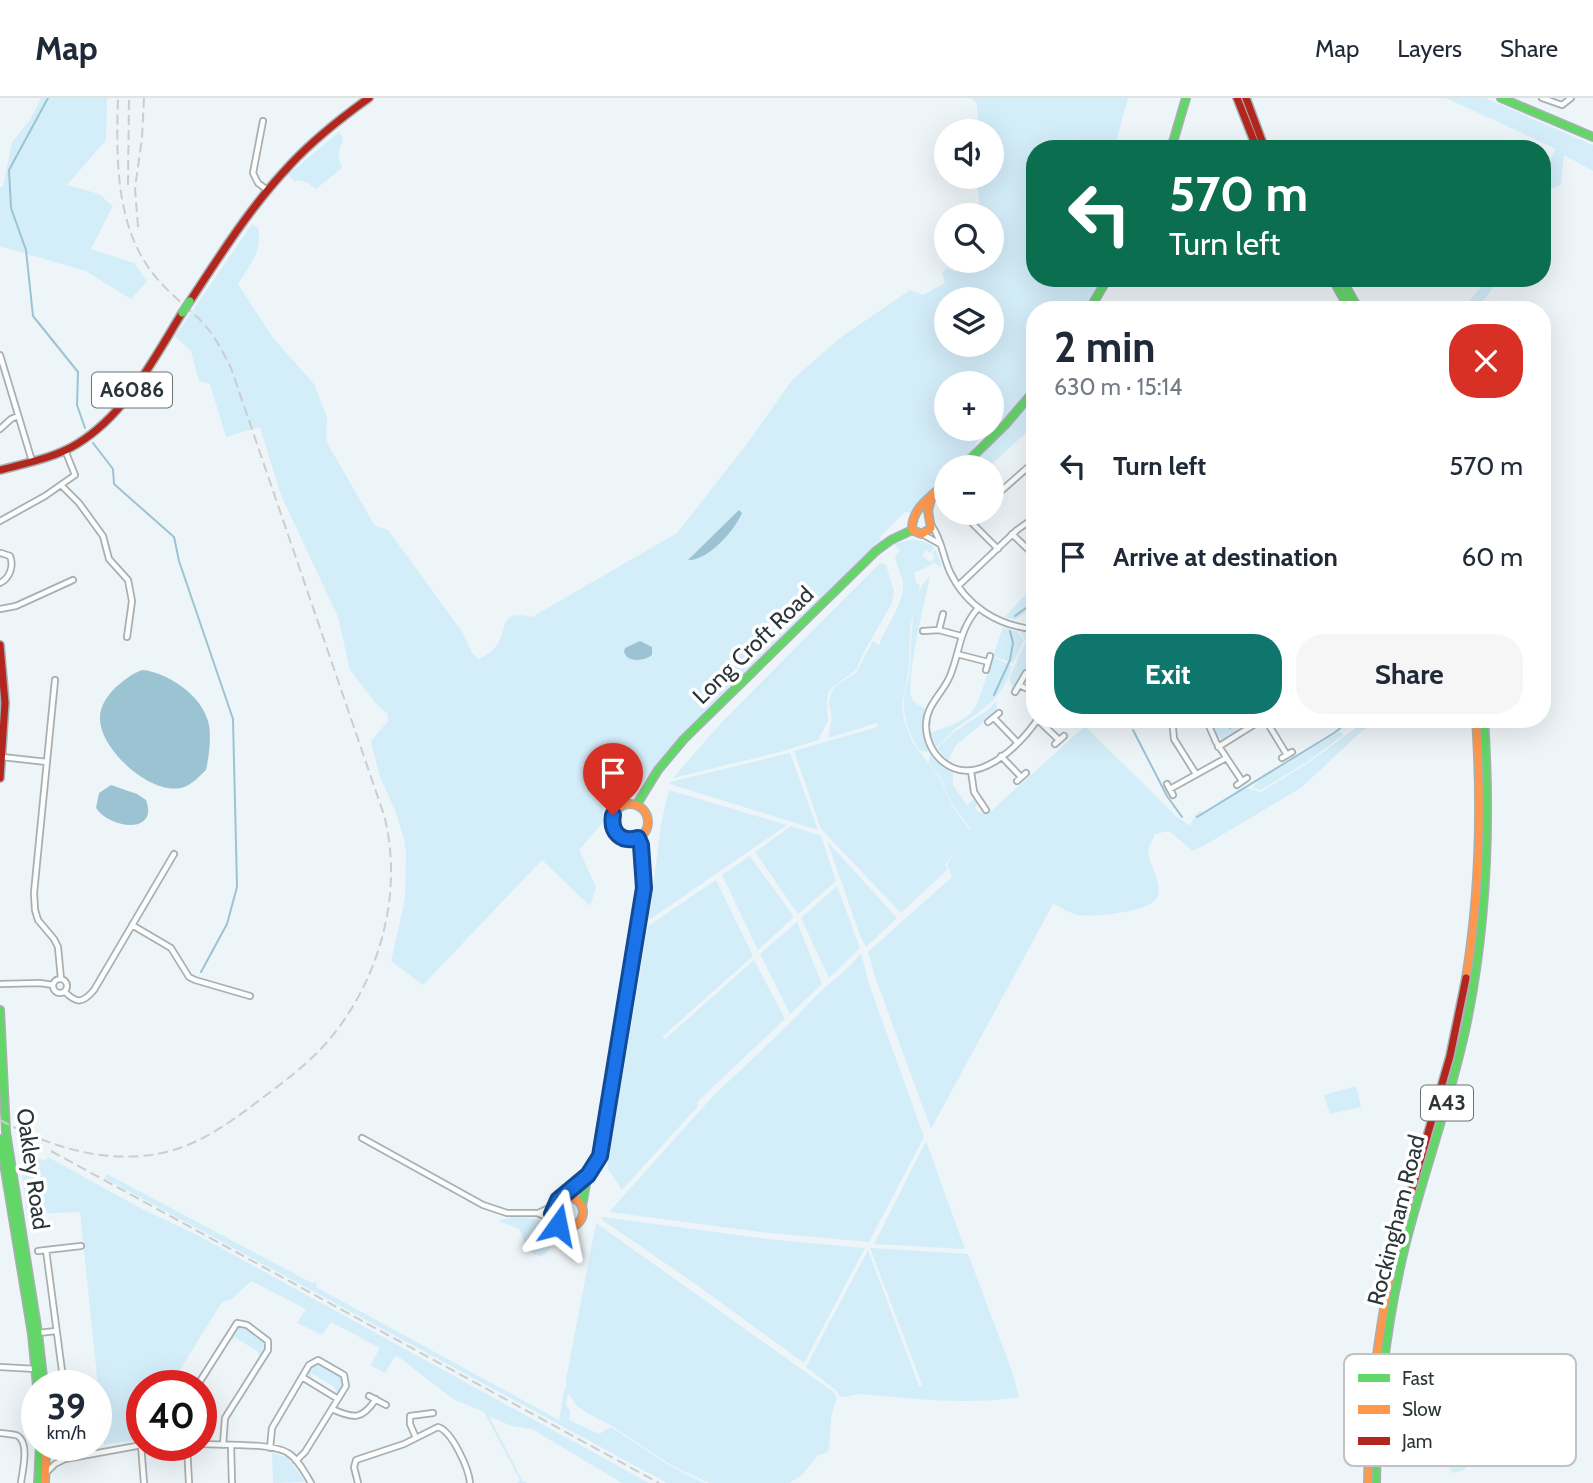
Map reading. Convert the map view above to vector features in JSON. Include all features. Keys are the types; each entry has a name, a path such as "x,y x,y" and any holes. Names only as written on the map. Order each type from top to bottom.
{"main road":[{"name":"A6086","path":"0,470 65,450 94,433 116,413 266,189 308,144 369,98"},
{"path":"1174,140 1186,98"},
{"path":"1237,98 1253,140"},
{"path":"1245,98 1261,140"},
{"path":"1501,98 1593,137"},
{"path":"974,455 1026,400"},
{"path":"932,496 928,506 932,525 929,531 922,534 912,530 911,524 915,515 932,496"},
{"path":"915,515 928,516"},
{"name":"Long Croft Road","path":"637,804 654,776 703,721 876,551 912,530"},
{"path":"0,645 5,703 0,778"},
{"name":"Rockingham Road","path":"1378,1354 1386,1291 1405,1211 1449,1062 1462,1004 1472,940 1480,825 1476,728"},
{"name":"Rockingham Road","path":"1386,1354 1393,1300 1413,1214 1457,1064 1470,1006 1480,942 1488,834 1484,728"},
{"path":"637,804 646,813 649,824 647,830 638,838 628,840 618,836 612,821 613,815 620,806 637,804"},
{"path":"588,1175 581,1220 565,1228 554,1220 552,1214 555,1205 588,1175 600,1156 644,888 641,845 638,838"},
{"name":"Oakley Road","path":"0,1010 6,1132 42,1370"},
{"name":"Oakley Road","path":"0,1139 36,1369"},
{"path":"563,1198 575,1198 582,1206"},
{"path":"38,1483 39,1461"},
{"path":"45,1483 47,1461"}],"street":[{"path":"1542,98 1562,106 1571,98"},
{"path":"263,121 253,173 258,183 266,189"},
{"path":"0,355 32,461"},
{"path":"0,429 18,416"},
{"path":"0,520 72,478 75,472 65,450"},
{"path":"1004,488 1026,468"},
{"path":"61,485 67,494 79,503 103,536 109,559 128,580 132,601 127,637"},
{"path":"958,586 1026,524"},
{"path":"932,525 958,586 978,608 1008,624 1026,627"},
{"path":"974,525 998,549"},
{"path":"922,534 940,544"},
{"path":"1012,534 1026,547"},
{"path":"0,583 8,577 12,566 10,556 1,553"},
{"path":"0,609 16,606 73,579"},
{"path":"978,608 965,625 949,679 933,701 927,716 928,738 942,760 957,769 971,771 990,765 1030,728"},
{"path":"939,630 943,614"},
{"path":"923,631 939,630 961,636"},
{"path":"957,654 988,662"},
{"path":"986,670 990,656"},
{"path":"1015,692 1026,673"},
{"path":"55,680 34,893 38,920 58,947 61,979 67,985 65,992"},
{"path":"1019,685 1026,688"},
{"path":"988,722 999,713"},
{"path":"994,718 1017,742"},
{"path":"1046,728 1059,740"},
{"path":"1173,728 1174,739 1196,774"},
{"path":"1210,728 1218,747 1242,781"},
{"path":"1218,747 1249,728"},
{"path":"1270,728 1287,755"},
{"path":"1001,756 1021,777"},
{"path":"2,758 47,762"},
{"path":"1173,795 1168,786 1226,758"},
{"path":"971,771 974,792 982,808"},
{"path":"65,992 74,1001 80,1002 88,997 174,854"},
{"path":"132,925 171,948 195,981 250,996"},
{"path":"52,985 61,979"},
{"path":"0,984 40,983 52,985 57,993 65,992"},
{"path":"362,1138 483,1205 507,1213 537,1213 554,1220"},
{"path":"537,1213 555,1205"},
{"name":"Oakley Road","path":"62,1370 46,1251 81,1246"},
{"path":"38,1251 46,1251"},
{"path":"207,1370 237,1324 247,1325 268,1341 268,1350 225,1419 223,1445"},
{"path":"38,1333 56,1331"},
{"path":"270,1448 272,1428 309,1365 320,1361 344,1375 347,1383 305,1452 296,1461"},
{"path":"0,1367 36,1369"},
{"path":"302,1377 338,1399"},
{"path":"369,1396 386,1405"},
{"path":"332,1409 347,1415 361,1416 376,1399"},
{"path":"416,1438 409,1418 414,1414 429,1415"},
{"path":"358,1483 354,1467 356,1460 404,1444 438,1427 446,1430 466,1466 470,1483"},
{"path":"0,1433 17,1435 22,1442 24,1451 21,1483"},
{"path":"217,1445 270,1448 287,1452 311,1483"},
{"path":"231,1446 232,1483"},
{"path":"46,1473 61,1461"},
{"path":"142,1461 144,1483"},
{"path":"188,1461 189,1483"}],"shaded area":[{"path":"41,98 107,98 106,140 67,185 99,194 113,206 91,249 134,263 147,281 131,299 86,271 0,246 0,188 3,186 12,142 30,120"},
{"path":"971,98 1128,98 1116,140 1026,140 1026,287 1097,287 1089,301 1026,301 1026,394 1004,418 1004,371 934,371 934,441 977,441 972,452 969,455 934,455 934,489 880,537 881,541 672,748 641,785 614,801 610,800 603,807 603,822 579,850 596,887 590,906 542,860 423,985 391,961 405,899 406,853 395,810 380,777 371,741 388,721 388,714 376,704 350,670 338,617 281,495 260,427 226,437 210,384 199,381 191,351 175,336 252,224 258,228 259,243 251,264 238,284 273,338 314,384 327,417 326,441 375,526 388,530 463,633 472,653 479,659 494,649 508,619 521,615 532,617 677,533 746,445 792,380 840,338 910,290 923,295 934,289 934,357 1004,357 1004,287 938,287 945,283 942,273 1004,273 1004,203 979,203 978,189 1004,189 1004,119 978,119 977,103"},
{"path":"1446,98 1485,98 1593,145 1593,171 1564,155 1561,185 1551,189 1551,158 1556,149 1551,147 1551,140 1537,140"},
{"path":"339,132 343,138 338,155 342,168 316,189 308,183 298,180 295,182 288,175"},
{"path":"1481,287 1492,287 1482,301 1469,301"},
{"path":"1026,408 1026,432 1002,455 981,455 994,441 1004,441 1004,431"},
{"path":"739,510 742,513 738,520 720,543 704,555 688,560"},
{"path":"910,540 928,543 934,547 930,553 926,550 922,556 931,562 935,557 932,553 935,549 942,566 935,563 914,573 920,586 910,628 909,668 902,704 904,720 912,742 940,778 952,806 969,829 952,804 941,778 929,763 930,753 953,771 953,785 967,805 974,799 977,804 975,808 985,813 989,809 991,811 1083,728 1087,728 1177,817 1190,826 1200,811 1203,814 1245,788 1261,792 1308,763 1356,728 1368,728 1302,787 1193,851 1169,831 1155,834 1148,849 1159,889 1154,901 1146,906 1109,914 1086,915 1075,914 1053,904 931,1129 868,952 952,877 947,864 956,851 945,864 948,869 901,913 821,829 794,751 877,727 877,723 828,738 832,717 829,704 831,692 836,685 856,673 873,641 879,645 898,607 903,584 895,557 900,550 894,544"},
{"path":"880,563 886,565 894,592 892,603 856,670 829,691 828,721 818,740 673,778 721,723"},
{"path":"930,576 913,659 910,690 913,701 925,708 922,728 929,751 926,752 919,750 911,735 906,720 904,694 910,671 915,607 918,594"},
{"path":"1026,594 1026,612 1015,620 1005,617"},
{"path":"1003,627 1018,632 1024,640 1013,663 993,656"},
{"path":"640,641 652,647 652,655 640,660 627,657 625,648"},
{"path":"1026,641 1026,668 1013,690 1009,679"},
{"path":"993,657 1012,666 1002,689 996,698 936,747 930,733 948,727 970,714 982,691"},
{"path":"142,670 162,675 182,687 198,702 208,721 210,739 206,770 184,787 157,785 143,778 117,756 102,729 100,713 107,697 124,680"},
{"path":"996,701 997,711 955,746 948,761 937,748"},
{"path":"1214,728 1242,728 1223,740 1217,736"},
{"path":"1340,731 1343,735 1307,762 1261,790 1253,788 1257,782"},
{"path":"790,753 818,830 670,784 670,782"},
{"path":"111,785 146,800 146,819 131,825 112,821 103,815 96,808 99,793"},
{"path":"669,790 787,825 649,920 661,824"},
{"path":"791,826 821,836 836,881 798,914 755,852"},
{"path":"827,841 897,918 866,947 861,938"},
{"path":"750,856 794,917 758,950 722,875"},
{"path":"716,880 753,956 662,1037 665,1039 754,960 785,1019 697,1102 698,1106 622,1190 607,1167 648,926"},
{"path":"837,886 860,948 829,978 801,918"},
{"path":"797,922 822,984 790,1014 760,954"},
{"path":"861,953 869,984 924,1137 869,1242 768,1233 609,1212 714,1095"},
{"path":"1356,1086 1361,1107 1330,1114 1324,1095"},
{"path":"926,1141 965,1249 874,1244"},
{"path":"18,1142 35,1157 45,1161 48,1157 142,1209 201,1237 649,1483 622,1483 532,1429 512,1426 489,1416 522,1480 527,1483 517,1483 520,1480 484,1412 453,1399 400,1358 395,1356 385,1373 370,1365 380,1348 331,1322 322,1335 297,1323 306,1309 251,1281 232,1299 222,1302 180,1370 126,1370 126,1442 112,1444 112,1370 96,1370 80,1212 27,1214"},
{"path":"107,1174 312,1283 317,1282 316,1287 559,1420 565,1387 569,1390 566,1380 596,1223 835,1393 837,1399 832,1412 828,1452 818,1455 802,1475 789,1483 709,1483 671,1465 612,1426 587,1413 576,1405 568,1393 566,1405 570,1411 569,1420 599,1434 611,1427 670,1466 704,1483 667,1483 104,1178"},
{"path":"512,1217 538,1220 549,1226 553,1238 548,1251 541,1256 536,1255 527,1246 519,1229 498,1221"},
{"path":"602,1217 767,1239 865,1248 804,1363 601,1219"},
{"path":"870,1248 968,1254 1019,1397 960,1401 861,1394 840,1397 836,1390 806,1367 868,1250 919,1386 922,1385"},
{"path":"244,1326 266,1341 261,1358 257,1351 234,1337 234,1340 229,1337 237,1327"},
{"path":"315,1363 342,1377 343,1384 338,1394 333,1386 311,1373 311,1377 306,1374"},
{"path":"272,1453 287,1457 305,1482 273,1483"},
{"path":"1448,1466 1468,1466 1464,1470 1453,1473"}],"waterway":[{"path":"48,98 9,170 11,208 26,250 33,316 78,372 77,405 85,428"},
{"path":"93,443 113,469 114,484 174,537 179,561 233,719 237,887 227,924 201,972"},
{"path":"1015,616 1026,608"},
{"path":"994,695 1010,660 1013,643 1010,631"},
{"path":"1197,817 1340,728"},
{"path":"1133,730 1167,796 1182,817"}],"railway":[{"path":"0,1120 51,1143 87,1153 123,1157 159,1154 191,1144 206,1136 279,1085 329,1040 362,990 374,962 389,904 391,874 384,815 231,368 207,328 145,263 126,219 117,146 118,98"},
{"path":"128,185 129,98"},
{"path":"138,227 135,188 144,98"},
{"path":"51,1151 659,1483"}],"traffic: fast":[{"path":"1174,140 1186,98"},
{"path":"1501,98 1593,137"},
{"path":"1094,301 1103,287"},
{"path":"1337,287 1345,301"},
{"path":"1346,287 1354,301"},
{"path":"182,313 190,301"},
{"path":"974,455 1026,400"},
{"path":"637,804 658,770 684,739 876,551 912,530"},
{"path":"1386,1354 1405,1246 1459,1058 1478,954 1487,837 1484,728"},
{"path":"563,1198 588,1175 600,1156 644,888 641,845 638,838"},
{"path":"0,1010 6,1132 42,1370"},
{"path":"0,1139 35,1370"},
{"path":"582,1206 587,1178"},
{"path":"38,1483 39,1461"},
{"path":"1376,1483 1377,1466"}],"traffic: slow":[{"path":"912,530 915,515 934,493"},
{"path":"912,530 922,534 931,528 928,511 931,499"},
{"path":"1466,978 1478,849 1476,728"},
{"path":"630,804 643,809 648,822 643,835 630,840 617,835 612,822 617,809 630,804"},
{"path":"568,1197 579,1201 583,1212 579,1223 568,1227 557,1223 553,1212 557,1201 568,1197"},
{"path":"1377,1354 1400,1231"},
{"path":"45,1483 46,1461"},
{"path":"1368,1483 1369,1466"}],"traffic: jam":[{"path":"190,301 237,231 276,181 318,138 369,98"},
{"path":"1237,98 1253,140"},
{"path":"1246,98 1262,140"},
{"path":"0,470 59,453 94,432 137,385 182,313"},
{"path":"0,645 5,703 0,778"},
{"path":"1400,1231 1450,1056 1466,978"}],"route":[{"path":"558,1225 552,1214 558,1200 588,1175 600,1156 644,888 641,845 638,838 628,840 618,836 612,827 613,815"}]}
